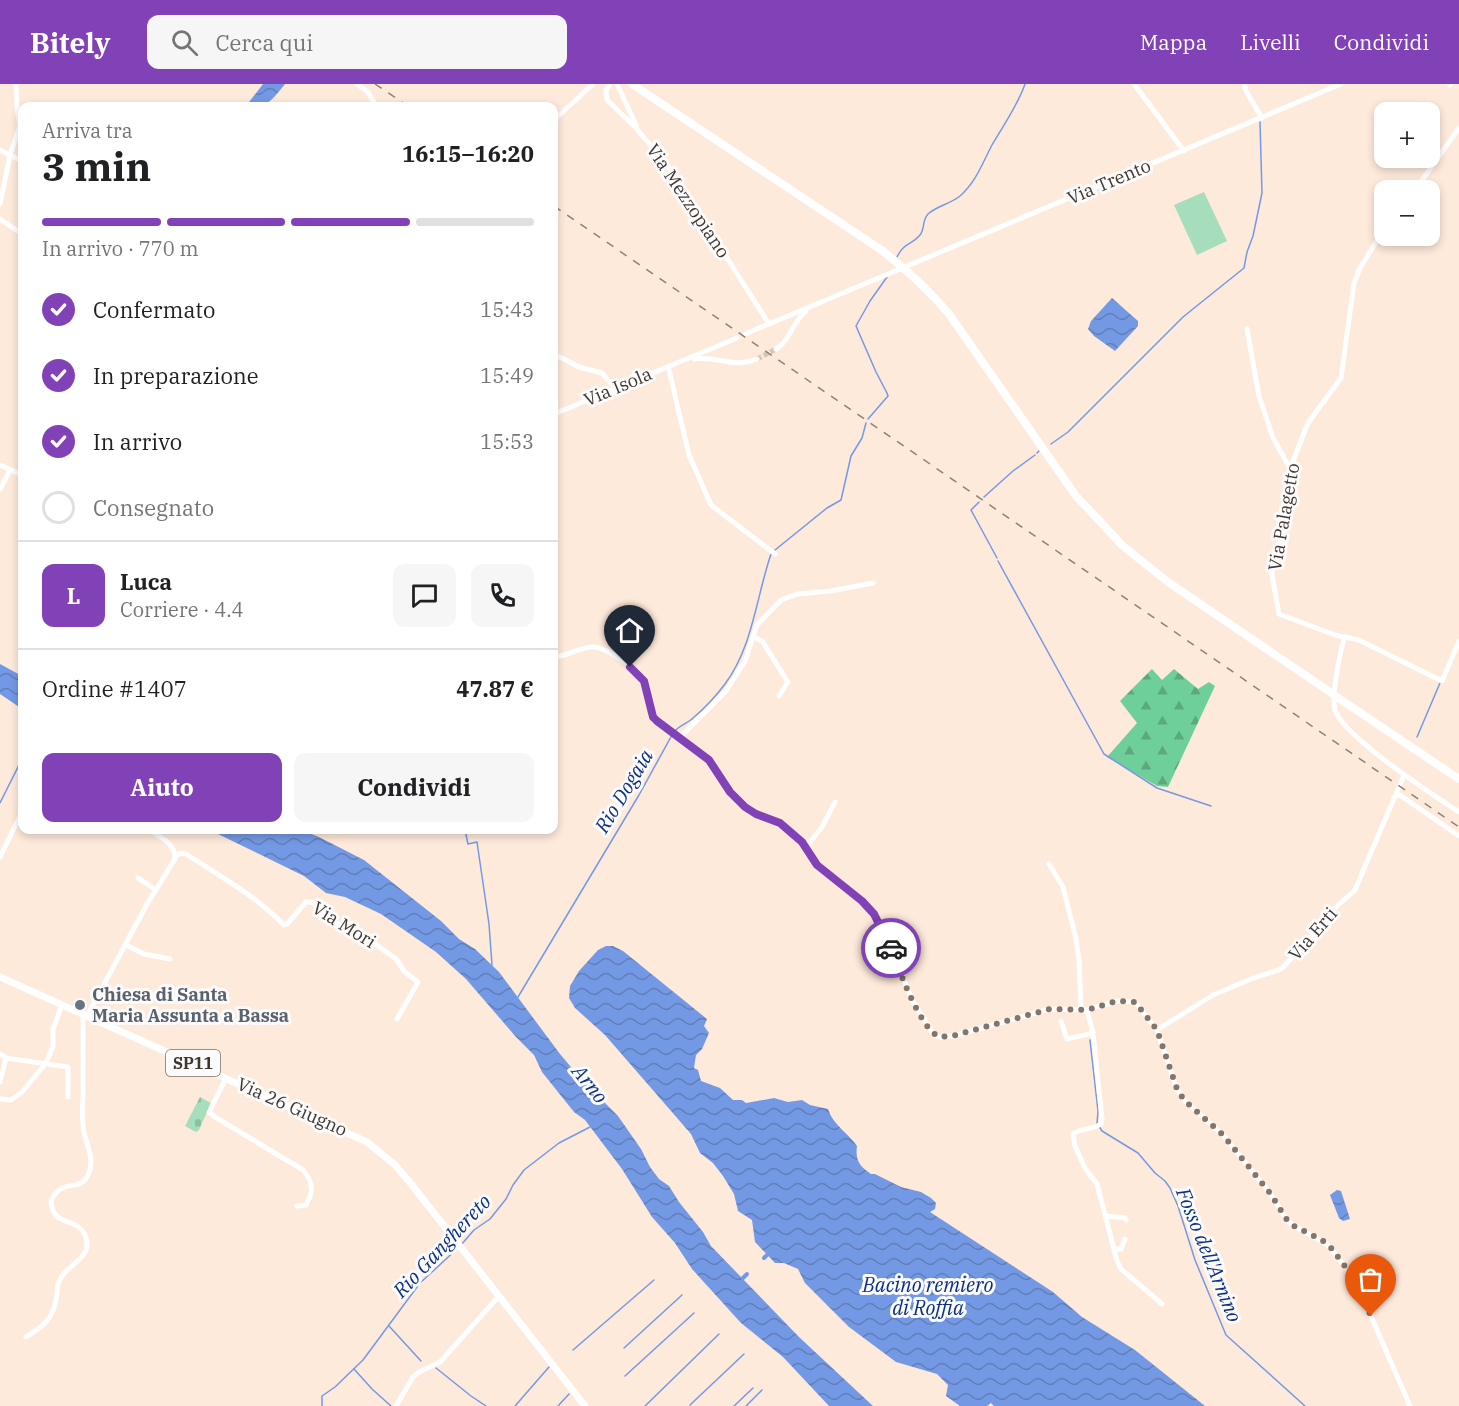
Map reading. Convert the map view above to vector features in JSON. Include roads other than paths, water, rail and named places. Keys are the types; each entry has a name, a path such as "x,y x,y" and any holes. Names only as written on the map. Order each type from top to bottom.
{"highway":[{"path":"632,84 882,248"},
{"path":"640,84 882,248 928,284 954,313 1060,467 1107,523 1126,541 1170,578 1459,779"},
{"path":"1335,693 1459,774"}],"main road":[{"name":"Via 26 Giugno","path":"0,977 367,1142 383,1154 412,1185 499,1296"},
{"name":"SP11","path":"499,1296 585,1406"}],"street":[{"path":"16,84 18,117"},
{"path":"357,84 368,92 374,102"},
{"path":"558,116 593,84"},
{"name":"Via Mezzopiano","path":"610,84 606,90 607,100 669,167 769,324"},
{"path":"617,84 630,116 641,135"},
{"path":"1134,84 1184,151"},
{"path":"1244,84 1245,91 1262,118"},
{"name":"Via Trento","path":"814,306 1341,84"},
{"path":"1421,180 1459,128"},
{"path":"0,204 10,155 18,132"},
{"path":"0,150 18,159"},
{"path":"0,219 18,231"},
{"name":"Via Palagetto","path":"1374,245 1354,283 1341,378 1308,423 1291,465 1289,501 1282,537 1272,569 1278,609 1282,615 1328,633 1359,640 1442,681 1459,641"},
{"path":"745,334 785,320 814,306"},
{"path":"776,350 784,343 800,316 814,306"},
{"path":"785,320 795,323"},
{"path":"785,320 791,333"},
{"path":"1247,329 1253,372 1268,426 1287,463 1291,465"},
{"name":"Via Isola","path":"558,412 668,366 711,352 737,338"},
{"path":"711,352 720,361 742,363 757,358"},
{"path":"558,356 579,367 602,373 615,388"},
{"path":"668,366 689,455 711,505 775,554"},
{"path":"0,465 18,473"},
{"path":"0,489 10,470"},
{"path":"678,736 726,691 741,669 757,625 776,604 787,596 873,583"},
{"path":"1345,636 1340,651 1334,707 1341,722 1404,774 1459,812"},
{"path":"754,637 762,641 788,682 779,696"},
{"path":"558,656 591,646 600,647 630,667 644,681 653,717 709,760 730,792 745,807 780,823 807,846 817,865 862,901 874,914 884,931 912,1000 934,1035 952,1036 1050,1009 1084,1010 1130,1000 1138,1005 1157,1030 1177,1089 1184,1100 1223,1135 1270,1193 1287,1220 1327,1244 1353,1277 1410,1406"},
{"name":"Via Erti","path":"1157,1030 1213,995 1281,969 1306,943 1327,915 1355,890 1404,774"},
{"path":"1394,797 1400,795 1459,836"},
{"path":"807,846 822,827 835,802"},
{"path":"0,857 18,820"},
{"path":"26,1337 51,1317 55,1310 60,1278 81,1259 86,1249 85,1235 82,1230 57,1217 53,1213 51,1201 62,1187 77,1185 87,1177 91,1163 83,1121 83,1020 175,859 175,851 168,842 155,834"},
{"name":"Via Mori","path":"175,856 181,853 186,854 248,893 284,925 306,902 312,902 338,923 377,945 396,959 405,972 418,982 397,1019"},
{"path":"1048,864 1063,887 1076,939 1084,1010 1093,1033 1098,1094 1102,1113 1101,1124 1094,1128 1077,1131 1073,1134 1073,1139 1085,1168 1097,1184 1121,1269 1162,1304"},
{"path":"138,878 156,890"},
{"path":"126,945 144,954 170,959"},
{"path":"0,1098 10,1100 22,1092 46,1063 53,1046 52,1035 62,1005"},
{"path":"1062,1021 1067,1039 1093,1033"},
{"path":"0,1054 6,1058 69,1067 68,1097"},
{"path":"0,1082 6,1058"},
{"path":"226,1078 209,1112 303,1170 312,1185 312,1195 306,1205 297,1206"},
{"path":"1107,1216 1126,1220"},
{"path":"1114,1249 1121,1249 1125,1239"},
{"path":"396,1406 413,1377 440,1362 499,1296"}],"water":[{"path":"263,84 285,84 269,102 249,102"},
{"path":"1112,298 1138,321 1138,326 1115,351 1088,329 1091,321"},
{"path":"0,664 18,674 18,706 0,694"},
{"path":"218,834 311,834 319,837 364,860 441,921 459,939 475,949 499,972 581,1079 618,1116 641,1149 650,1167 659,1179 669,1186 711,1246 799,1337 873,1406 829,1406 783,1357 741,1323 692,1269 675,1243 652,1217 622,1169 585,1120 574,1112 542,1072 534,1055 466,979 436,952 381,914 345,897 326,893 304,876"},
{"name":"Bacino remiero di Roffia","path":"606,946 613,946 623,951 707,1019 704,1026 709,1033 702,1049 696,1055 694,1068 698,1070 701,1081 720,1088 733,1100 742,1100 746,1103 774,1098 788,1102 802,1100 810,1105 828,1109 833,1120 857,1146 858,1159 867,1171 931,1198 936,1203 935,1209 930,1212 1053,1292 1082,1317 1135,1350 1205,1406 994,1406 991,1403 987,1406 960,1406 946,1396 948,1385 937,1374 896,1362 849,1327 805,1283 798,1269 784,1263 775,1263 755,1242 752,1220 738,1211 734,1194 713,1163 700,1153 691,1134 605,1035 575,1008 569,998 570,986 579,971 598,950"},
{"path":"1337,1190 1341,1191 1350,1219 1343,1221 1339,1218 1330,1195"}],"waterway":[{"name":"Rio Dogaia","path":"897,257 905,246 920,235 928,214 966,191 1014,108 1025,84"},
{"path":"1051,444 1068,432 1183,317 1244,268 1262,193 1260,122"},
{"name":"Rio Dogaia","path":"868,419 888,396 856,326 887,277"},
{"name":"Rio Dogaia","path":"775,550 827,508 841,500 851,456 862,438 866,423"},
{"path":"984,497 1035,455"},
{"path":"979,502 971,510 997,558"},
{"name":"Rio Dogaia","path":"675,731 706,706 722,688 734,669 748,638 771,554"},
{"path":"998,561 1104,754 1157,788 1211,806"},
{"path":"1417,737 1440,683"},
{"name":"Rio Dogaia","path":"518,997 639,795 672,735"},
{"path":"0,803 18,767"},
{"path":"466,834 468,844 477,842 489,924 492,965"},
{"name":"Fosso dell'Arnino","path":"1090,1040 1098,1111 1097,1123 1102,1131 1138,1153 1170,1188 1195,1260 1226,1335 1305,1406"},
{"name":"Rio Ganghereto","path":"461,1245 474,1230 490,1219 524,1170 559,1143 590,1127"},
{"name":"Rio Ganghereto","path":"322,1406 322,1396 335,1387 363,1360 420,1283 458,1248"},
{"path":"764,1258 767,1255"},
{"path":"743,1278 747,1274"},
{"path":"573,1350 654,1280"},
{"path":"624,1348 682,1295"},
{"path":"625,1376 694,1313"},
{"path":"389,1326 421,1361"},
{"path":"645,1406 719,1334"},
{"path":"690,1405 744,1354"},
{"path":"515,1406 549,1367"},
{"path":"436,1368 486,1406"},
{"path":"354,1369 391,1406"},
{"path":"734,1406 753,1388"},
{"path":"746,1406 762,1390"},
{"path":"558,1406 569,1394"}],"tunnel":[{"path":"757,359 776,349"}],"railway":[{"path":"375,84 402,102"},
{"path":"558,209 1459,827"}],"place":[{"name":"Chiesa di Santa Maria Assunta a Bassa","path":"80,1005"}],"water label":[{"name":"Arno","path":"590,1084"}]}
